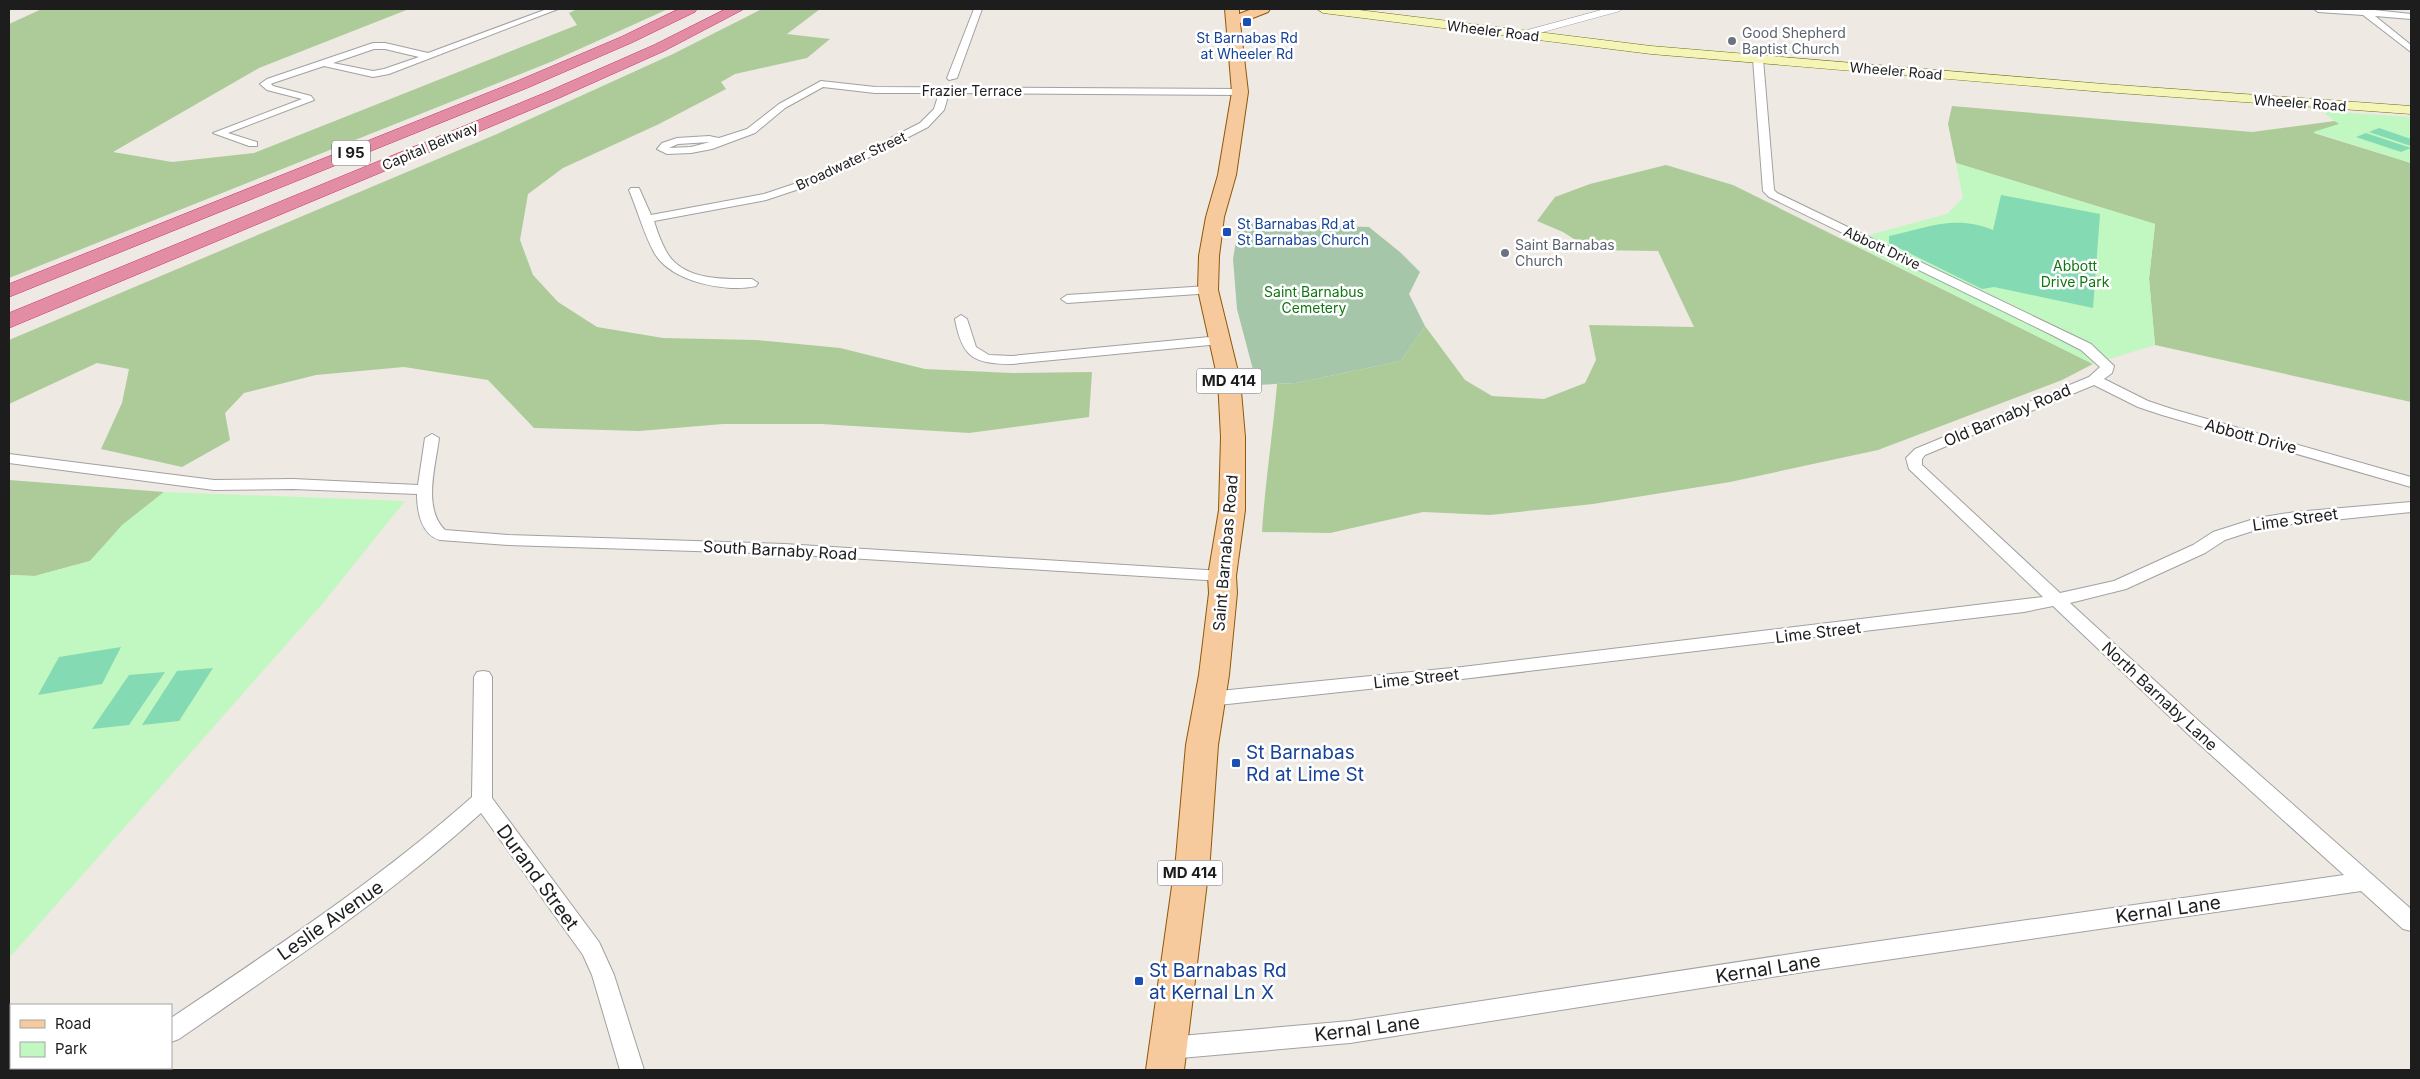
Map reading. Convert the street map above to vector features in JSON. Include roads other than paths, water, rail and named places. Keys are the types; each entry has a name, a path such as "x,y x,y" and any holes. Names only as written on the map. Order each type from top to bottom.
{"highway":[{"name":"Capital Beltway","path":"9,291 530,82 626,40 690,9"},
{"name":"Capital Beltway","path":"9,321 554,95 659,48 737,9"}],"main road":[{"path":"1232,15 1263,9"},
{"name":"Wheeler Road","path":"1323,9 1521,35 1758,60 2142,91 2411,110"},
{"name":"Saint Barnabas Road","path":"1167,1059 1193,858 1202,745 1214,675 1223,593 1222,576 1232,510 1233,437 1229,380 1208,290 1209,256 1215,217 1227,175 1240,92 1240,73 1232,15"}],"street":[{"path":"324,62 374,74 386,72 554,9"},
{"path":"952,78 978,9"},
{"path":"1521,35 1616,9"},
{"path":"2318,9 2411,16"},
{"path":"2365,12 2411,49"},
{"path":"253,144 218,133 306,102 308,98 270,88 265,84 364,48 380,45 428,56"},
{"name":"Abbott Drive","path":"1758,60 1769,191 1773,195 2057,332 2092,352 2104,362 2107,370"},
{"name":"Frazier Terrace","path":"720,141 751,131 782,106 821,84 875,90 1240,92"},
{"name":"Broadwater Street","path":"648,219 766,197 819,179 924,125 940,110 945,91"},
{"path":"635,190 661,254 676,269 705,282 752,282"},
{"path":"1067,299 1208,290"},
{"path":"961,319 968,348 978,356 990,360 1012,360 1220,340"},
{"name":"Old Barnaby Road","path":"1914,466 1914,458 1931,446 2094,380 2107,370"},
{"name":"Abbott Drive","path":"2094,380 2161,410 2411,482"},
{"name":"South Barnaby Road","path":"432,438 425,490 430,524 437,533 450,536 794,549 1222,576"},
{"path":"9,459 214,485 293,484 425,490"},
{"name":"North Barnaby Lane","path":"1914,466 2195,729 2411,922"},
{"name":"Lime Street","path":"1209,699 1462,673 1917,621 2024,606 2101,592 2199,549 2219,536 2263,522 2303,516 2411,508"},
{"path":"482,800 483,677"},
{"name":"Leslie Avenue","path":"172,1030 397,872 449,831 482,800"},
{"name":"Durand Street","path":"482,800 591,949 603,975 632,1070"},
{"name":"Kernal Lane","path":"1167,1059 1826,959 2366,881"}],"place":[{"name":"St Barnabas Rd at Wheeler Rd","path":"1247,22"},
{"name":"Good Shepherd Baptist Church","path":"1732,41"},
{"name":"St Barnabas Rd at St Barnabas Church","path":"1227,232"},
{"name":"Saint Barnabas Church","path":"1505,253"},
{"name":"St Barnabas Rd at Lime St","path":"1236,763"},
{"name":"St Barnabas Rd at Kernal Ln X","path":"1139,981"}],"park label":[{"name":"Abbott Drive Park","path":"2075,274"},
{"name":"Saint Barnabus Cemetery","path":"1314,300"}]}
